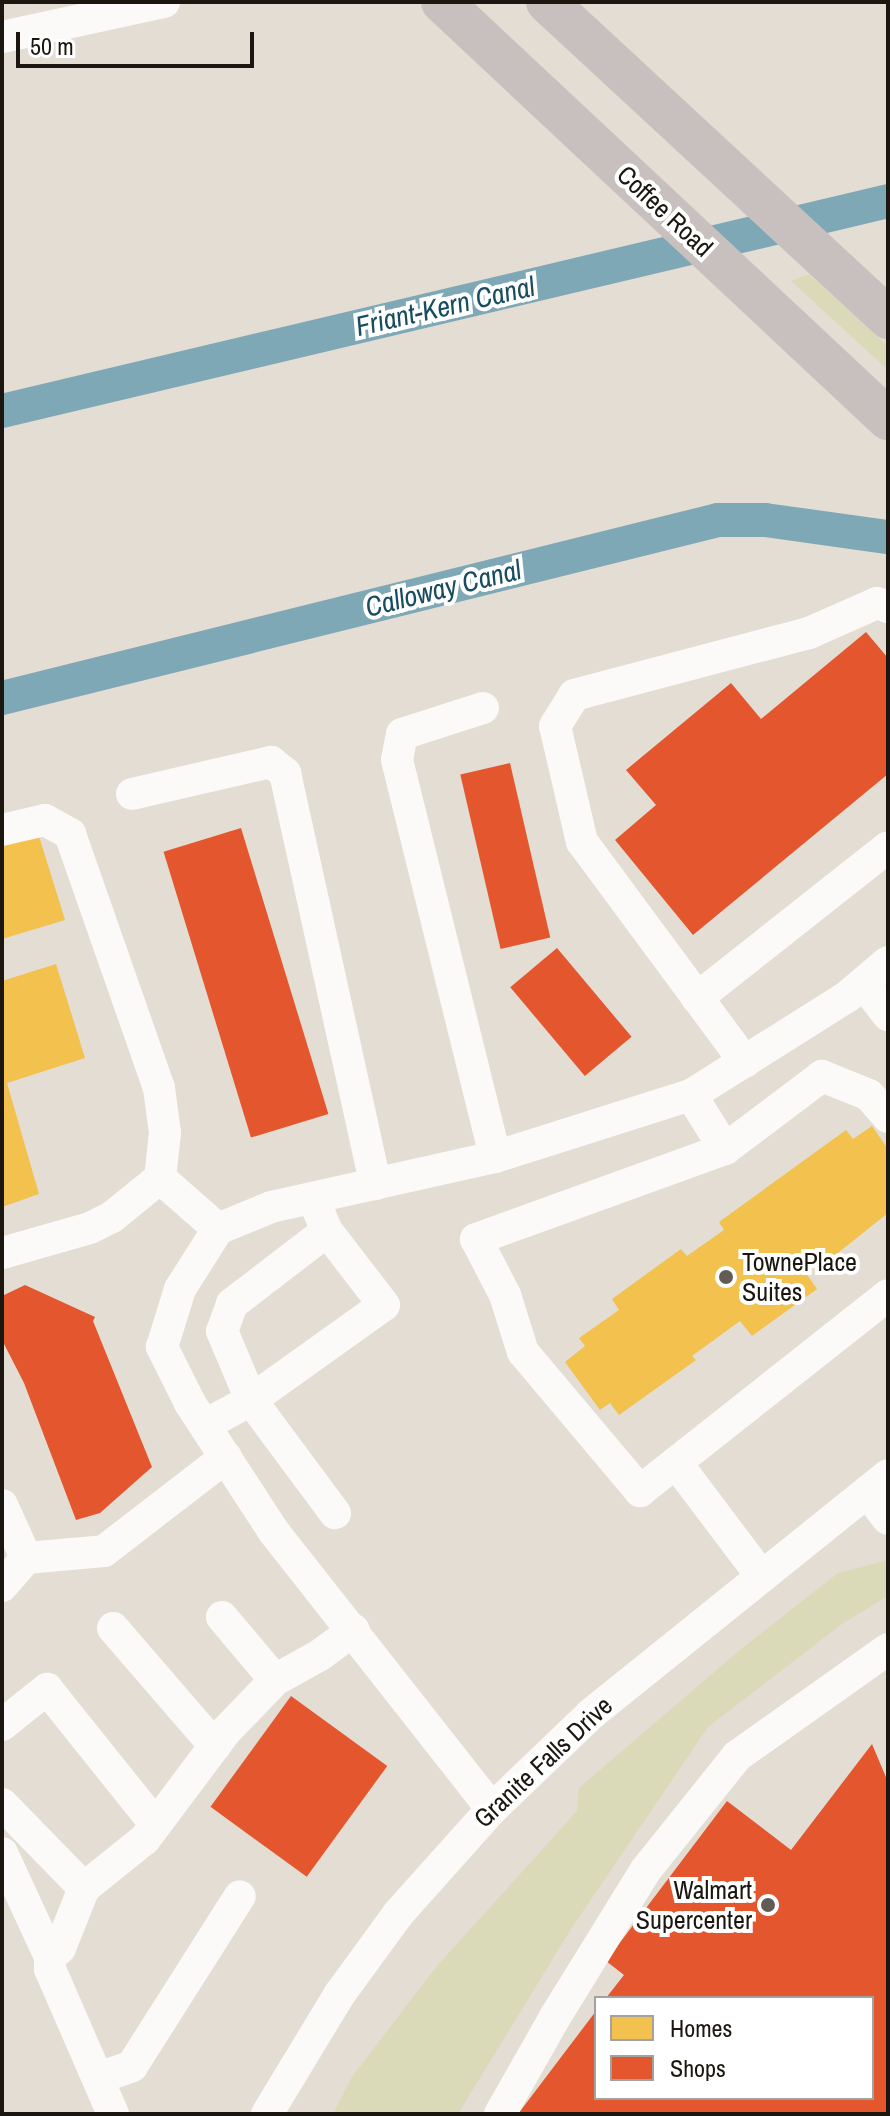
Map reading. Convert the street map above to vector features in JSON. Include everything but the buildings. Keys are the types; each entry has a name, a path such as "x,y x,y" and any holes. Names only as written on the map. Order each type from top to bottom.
{"main road":[{"name":"Coffee Road","path":"442,2 888,419"},
{"path":"545,2 888,318"}],"street":[{"path":"2,37 164,2"},
{"path":"545,2 554,2"},
{"path":"745,1062 582,842 555,726 574,695 809,633 877,603 888,607"},
{"path":"483,708 402,734 397,760 495,1157"},
{"path":"132,794 271,762 285,773 375,1184"},
{"path":"2,830 45,820 70,834 159,1088 165,1133 160,1178 112,1217 90,1228 2,1253"},
{"path":"697,998 888,847"},
{"path":"492,1809 274,1532 205,1425 162,1347 180,1289 218,1229 271,1207 495,1157 691,1095 863,983 888,962"},
{"path":"863,983 888,1015"},
{"path":"888,1117 869,1095 822,1076 725,1149 476,1239 505,1295 523,1352 640,1491 888,1295"},
{"path":"691,1095 725,1149"},
{"path":"160,1178 218,1229"},
{"path":"205,1425 251,1400 384,1305 327,1231 313,1198"},
{"path":"327,1231 232,1304 222,1331 251,1400 335,1513"},
{"path":"2,1586 26,1558 104,1551 226,1457"},
{"path":"677,1464 762,1577"},
{"path":"878,1483 888,1519"},
{"name":"Granite Falls Drive","path":"267,2114 339,1995 398,1914 492,1809 591,1714 878,1483"},
{"path":"2,1505 26,1558"},
{"path":"222,1617 275,1680"},
{"path":"113,1628 215,1746"},
{"path":"50,1957 60,1948 84,1888 145,1839 215,1746 275,1680 320,1655 354,1630"},
{"path":"500,2114 555,2017 645,1871 737,1756 888,1649"},
{"path":"2,1725 47,1689 155,1824"},
{"path":"2,1804 84,1888"},
{"path":"2,1853 50,1957 50,1969 113,2114"},
{"path":"98,2078 132,2066 240,1896"}],"green space":[{"path":"809,274 888,346 888,370 791,281"},
{"path":"888,1560 888,1596 842,1624 708,1727 571,1929 458,2114 333,2114 352,2077 436,1967 577,1811 579,1788 741,1649 838,1573"}],"waterway":[{"name":"Friant-Kern Canal","path":"2,411 888,201"},
{"name":"Calloway Canal","path":"2,698 718,520 765,520 888,537"}],"place":[{"name":"TownePlace Suites","path":"726,1277"},
{"name":"Walmart Supercenter","path":"768,1905"}]}
